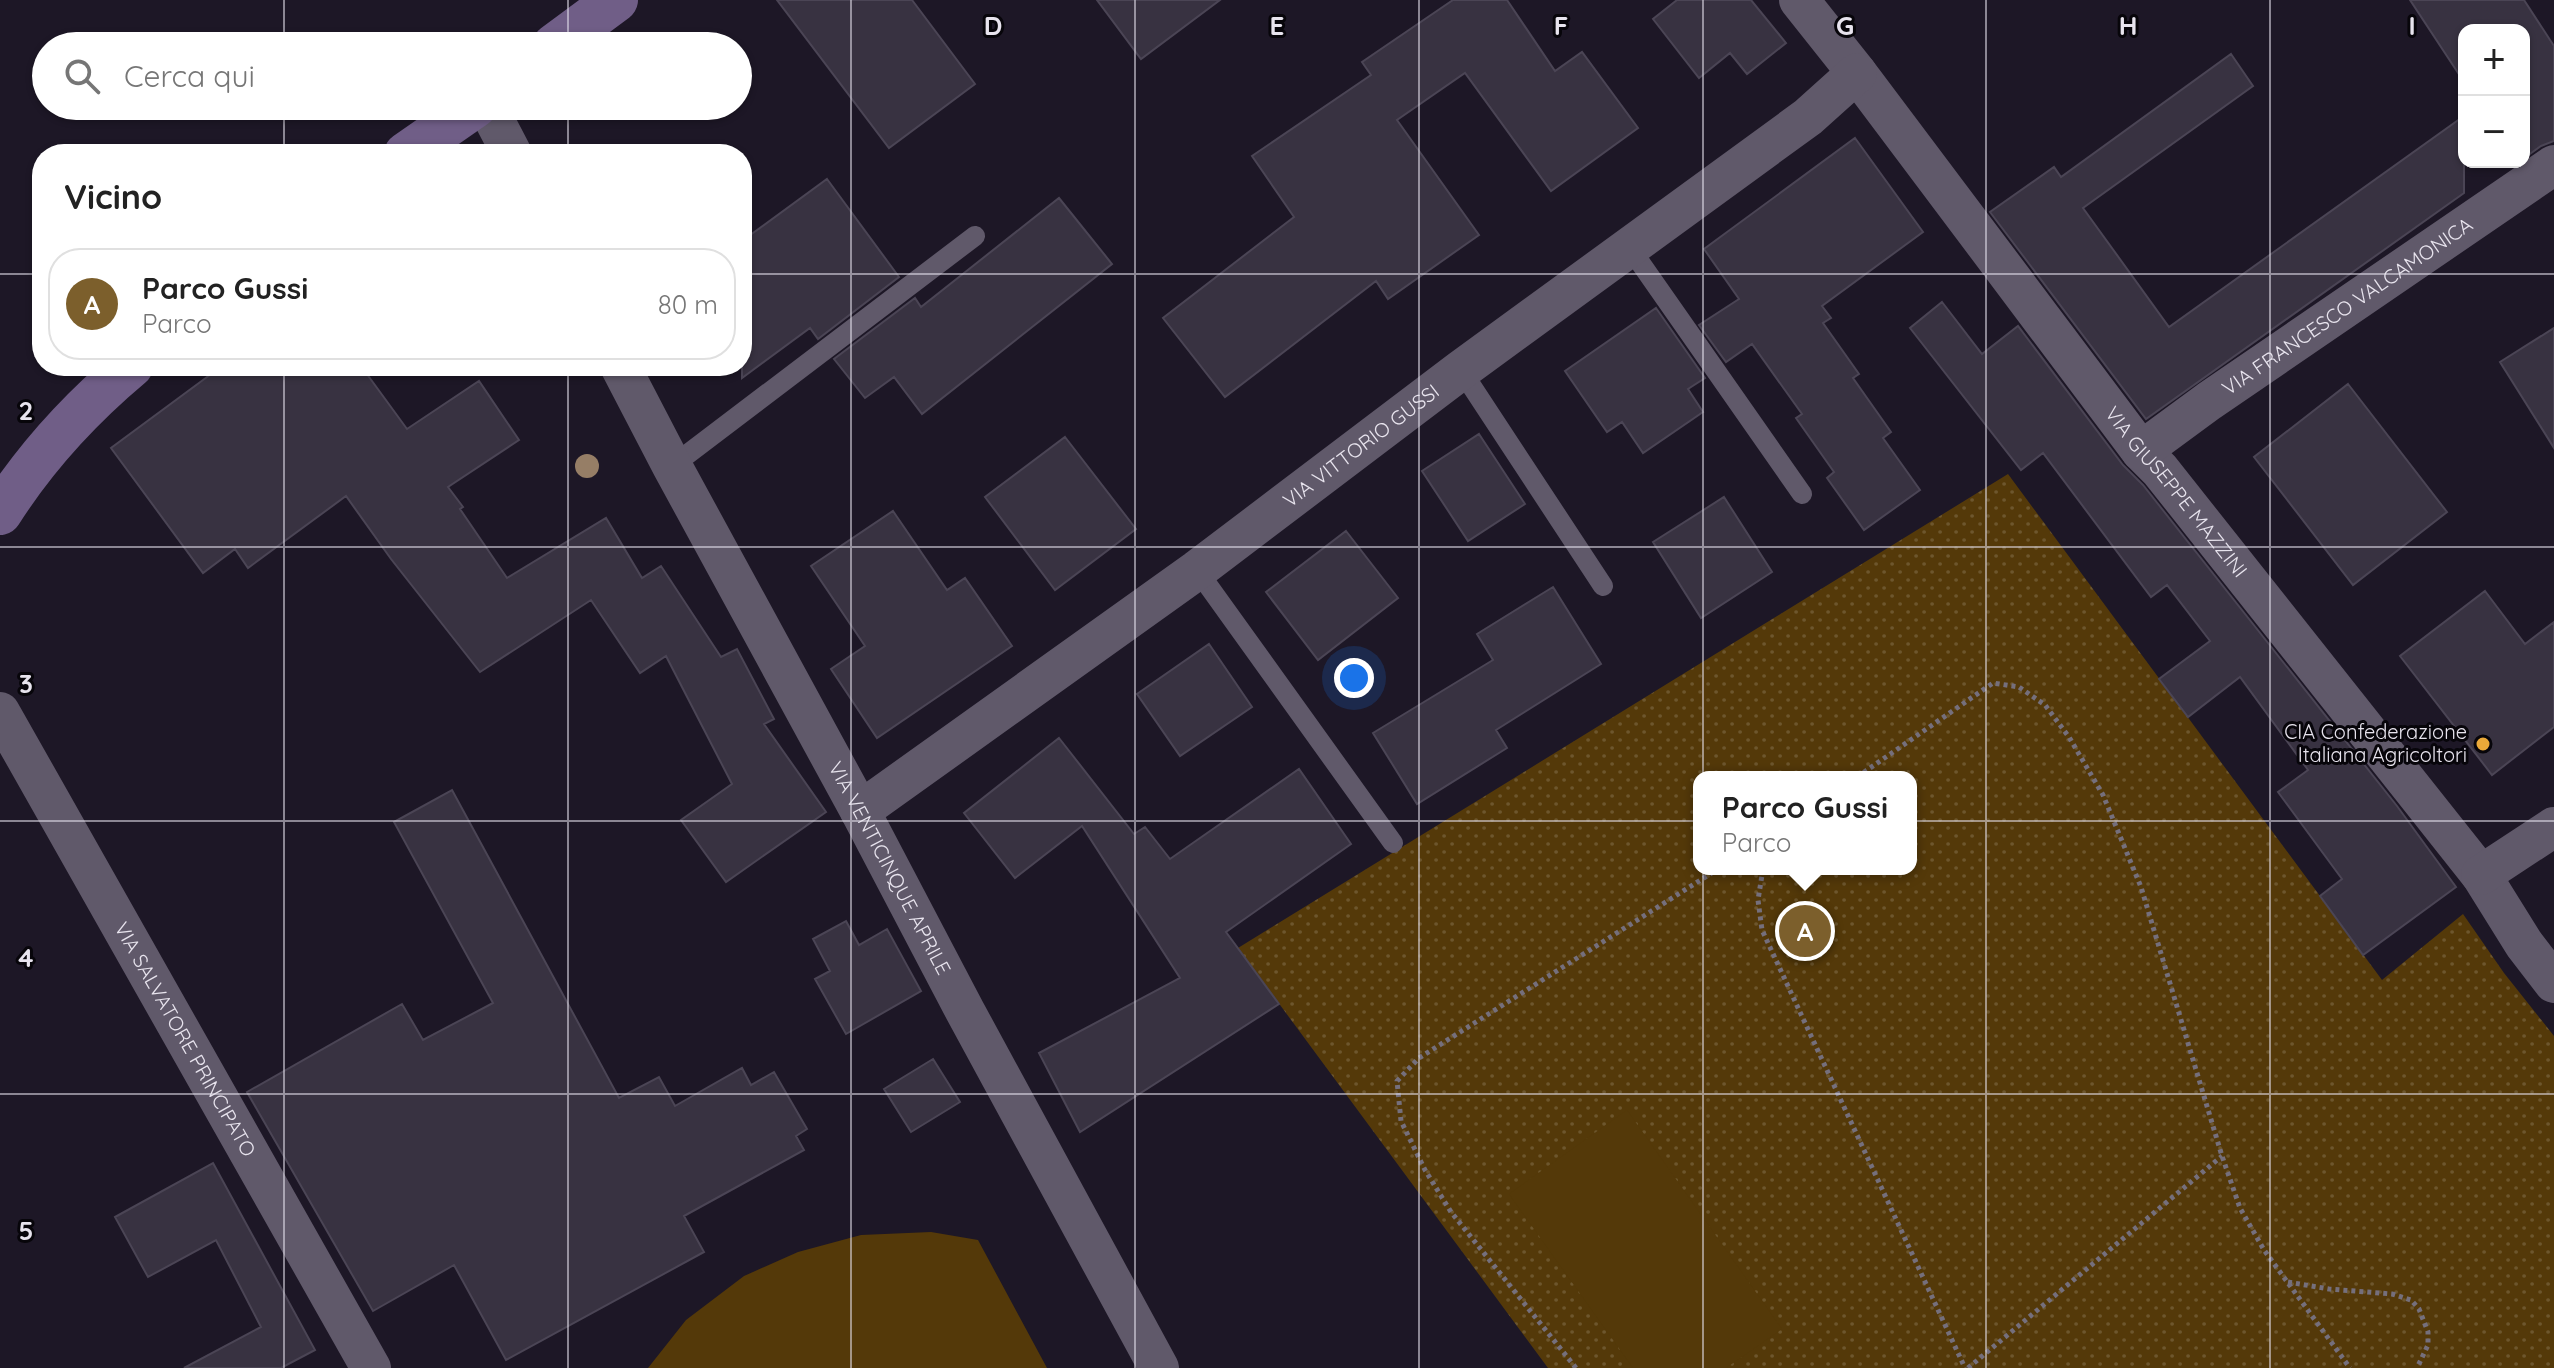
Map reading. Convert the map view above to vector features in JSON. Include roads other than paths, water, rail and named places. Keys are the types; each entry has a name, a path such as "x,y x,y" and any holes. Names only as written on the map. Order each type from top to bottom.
{"street":[{"path":"573,32 616,0"},
{"name":"VIA GIUSEPPE MAZZINI","path":"1799,0 2141,451 2170,483 2481,875 2524,944 2554,983"},
{"name":"VIA VITTORIO GUSSI","path":"860,811 1197,570 1461,370 1808,117 1857,73"},
{"path":"420,144 455,120"},
{"path":"494,120 507,144"},
{"name":"VIA FRANCESCO VALCAMONICA","path":"2141,451 2554,165"},
{"path":"0,513 59,434 120,376"},
{"name":"VIA VENTICINQUE APRILE","path":"625,376 1159,1368"},
{"name":"VIA SALVATORE PRINCIPATO","path":"0,712 371,1368"},
{"path":"2481,875 2554,827"}],"lane":[{"path":"672,466 975,236"},
{"path":"1630,248 1802,494"},
{"path":"1461,370 1603,586"},
{"path":"1197,570 1393,843"}],"place":[{"name":"CIA Confederazione Italiana Agricoltori","path":"2483,744"},
{"name":"Parco Gussi","path":"1805,931"}]}
